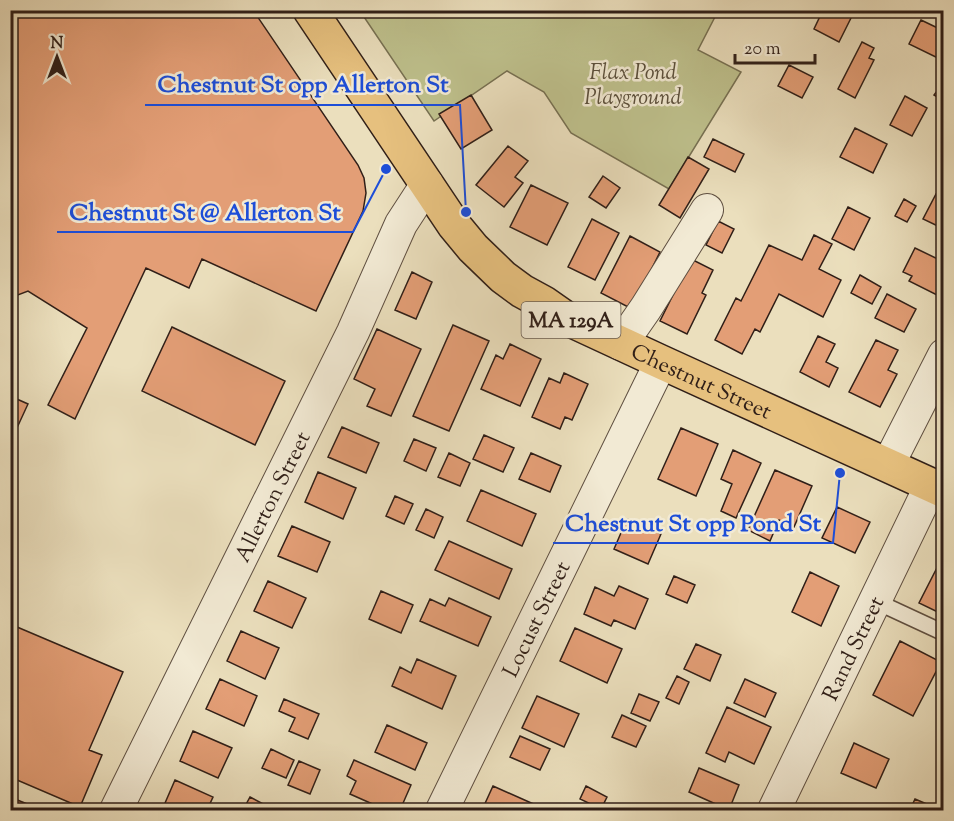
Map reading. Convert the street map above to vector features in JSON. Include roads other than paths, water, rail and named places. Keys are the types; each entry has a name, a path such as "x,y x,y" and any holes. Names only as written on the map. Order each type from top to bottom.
{"main road":[{"name":"Chestnut Street","path":"310,10 454,225 473,248 503,277 564,317 937,488"}],"street":[{"name":"Allerton Street","path":"116,810 353,332 401,224 427,184"},
{"path":"621,344 707,210"},
{"path":"888,465 944,355"},
{"name":"Locust Street","path":"442,810 661,362"},
{"name":"Rand Street","path":"774,810 875,601 937,488"}],"lane":[{"path":"875,601 944,633"}],"place":[{"name":"Chestnut St @ Allerton St","path":"386,169"},
{"name":"Chestnut St opp Allerton St","path":"466,212"},
{"name":"Chestnut St opp Pond St","path":"840,473"}],"park label":[{"name":"Flax Pond Playground","path":"633,84"}]}
